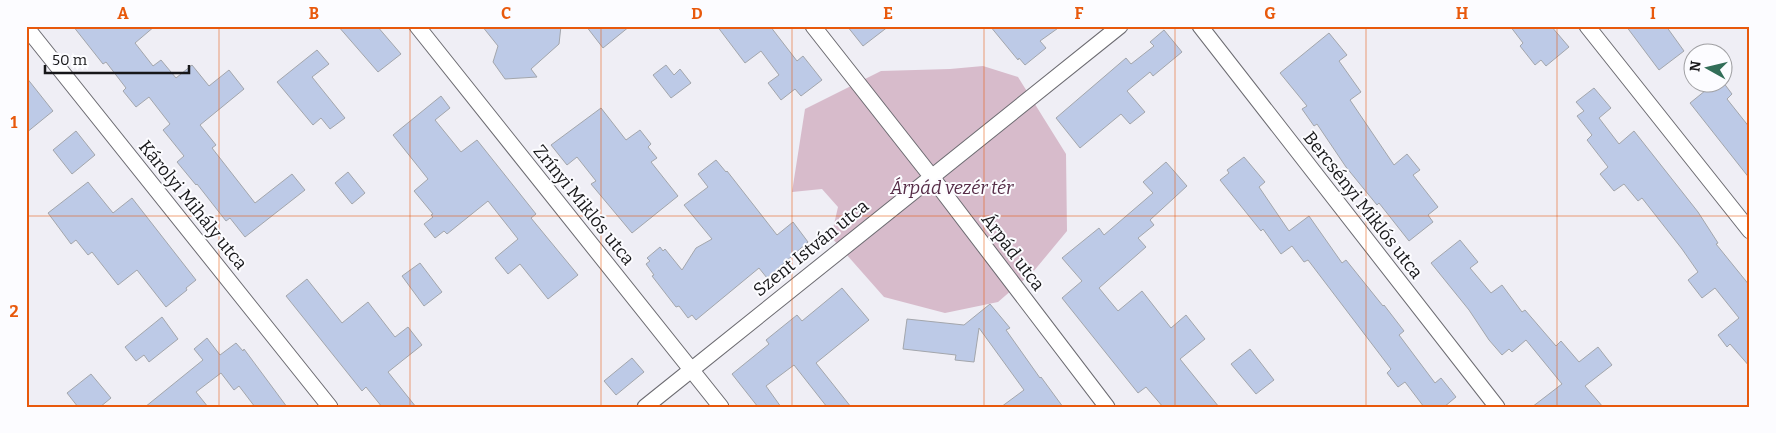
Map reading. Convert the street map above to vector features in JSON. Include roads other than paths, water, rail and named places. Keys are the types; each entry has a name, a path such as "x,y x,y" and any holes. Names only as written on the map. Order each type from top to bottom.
{"street":[{"name":"Zrínyi Miklós utca","path":"417,26 721,407"},
{"name":"Árpád utca","path":"813,26 931,176 1107,407"},
{"name":"Szent István utca","path":"644,407 1120,26"},
{"name":"Bercsényi Miklós utca","path":"1200,26 1497,407"},
{"path":"1587,26 1750,231"},
{"name":"Károlyi Mihály utca","path":"26,27 330,407"}],"park label":[{"name":"Árpád vezér tér","path":"952,188"}]}
